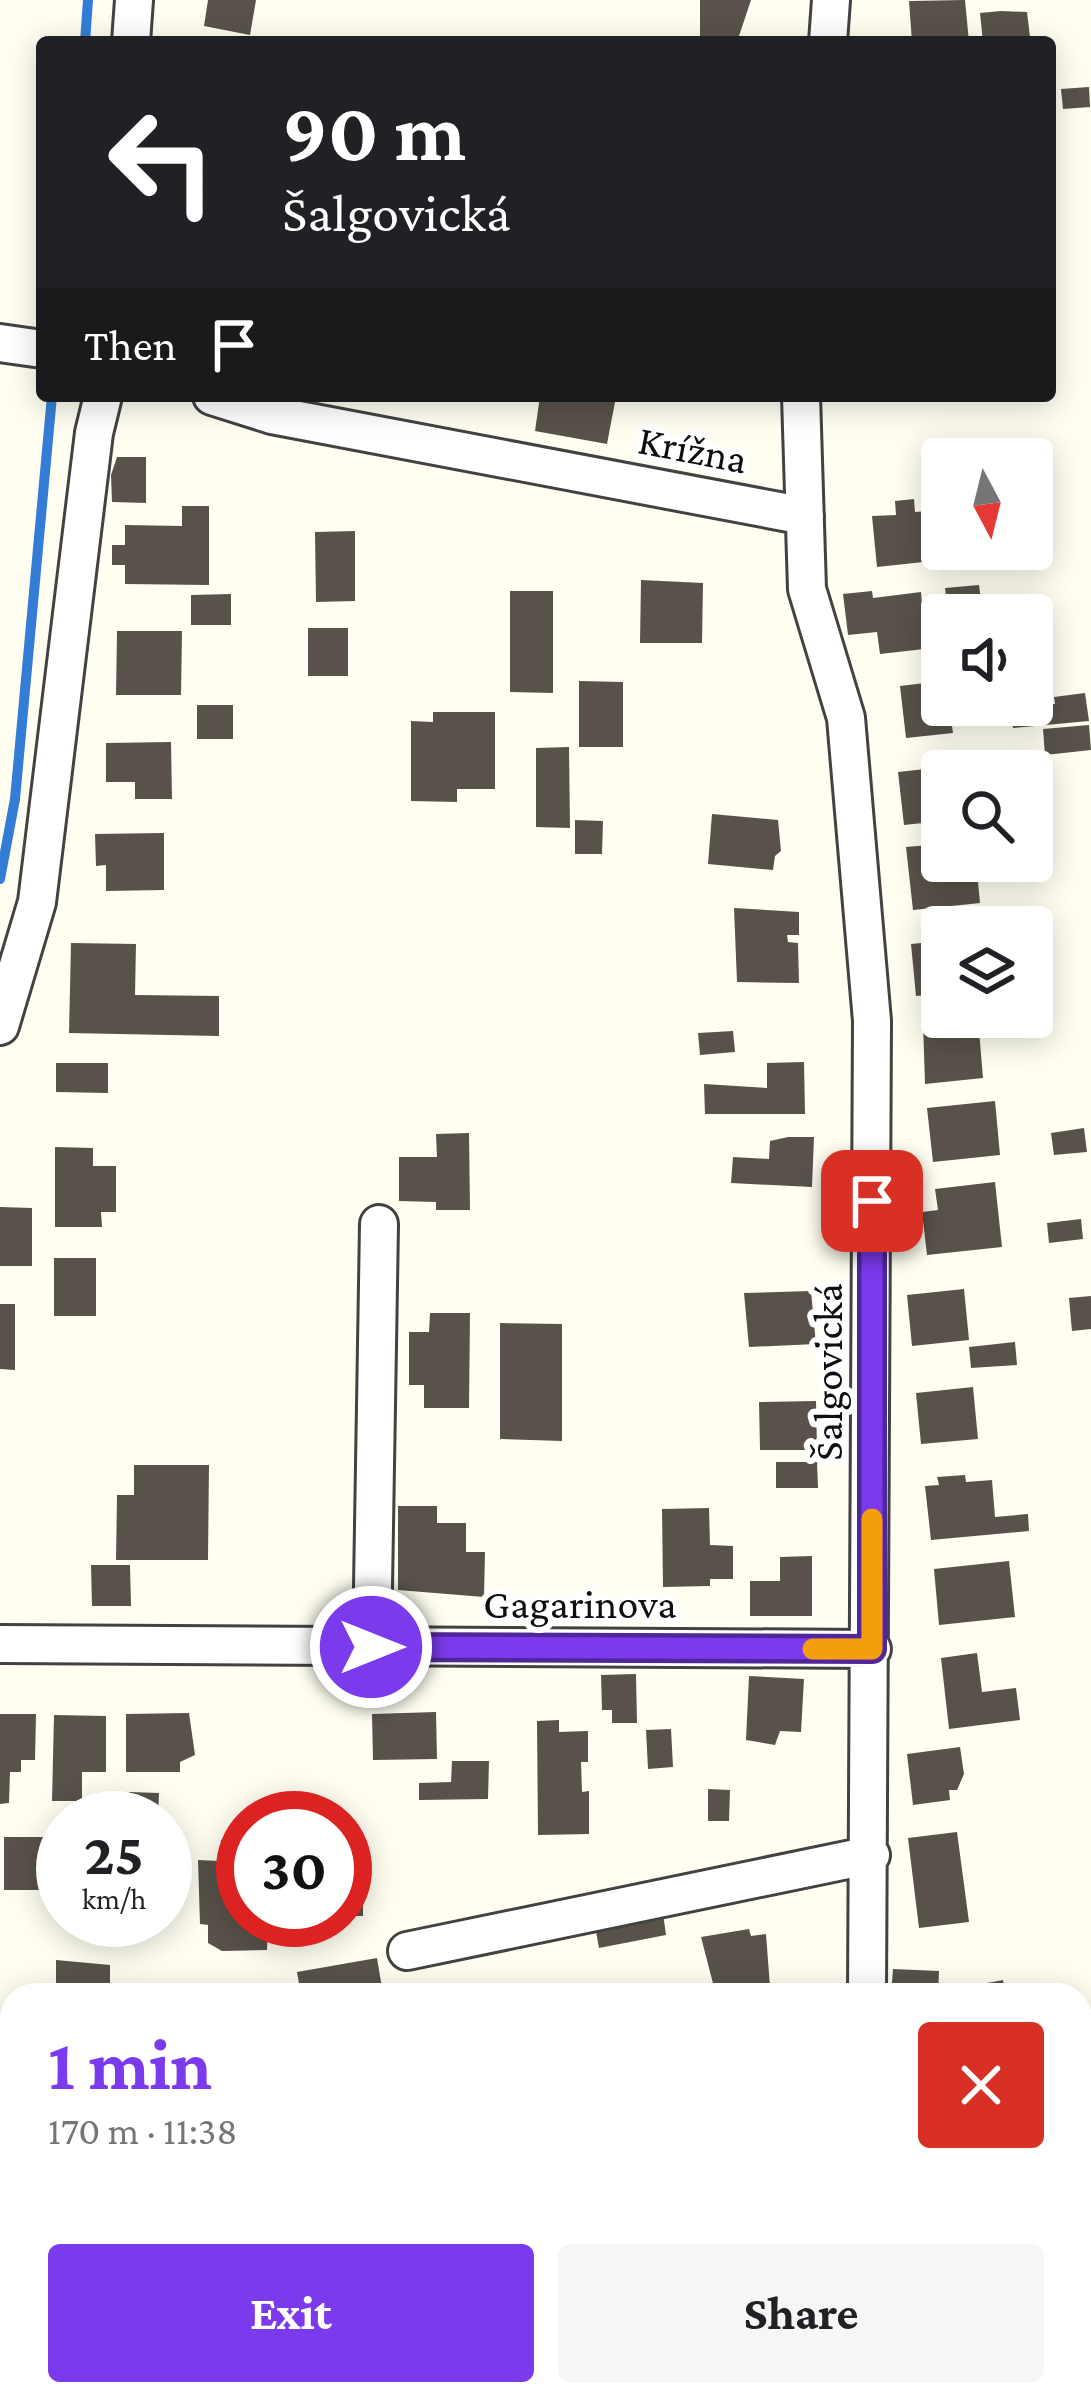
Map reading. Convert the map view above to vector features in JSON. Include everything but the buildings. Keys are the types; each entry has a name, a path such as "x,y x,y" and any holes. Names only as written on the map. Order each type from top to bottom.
{"street":[{"path":"131,36 134,0"},
{"path":"828,36 831,0"},
{"path":"0,343 36,348"},
{"path":"0,1026 37,902 102,402"},
{"name":"Krížna","path":"231,402 272,415 805,516"},
{"name":"Šalgovická","path":"801,402 807,589 846,718 872,1021 867,1983"},
{"path":"371,1647 379,1224"},
{"name":"Gagarinova","path":"0,1645 872,1649"},
{"path":"407,1952 871,1855"}],"waterway":[{"path":"85,36 88,0"},
{"path":"0,879 15,799 51,402"}],"slow traffic":[{"path":"813,1649 872,1649 872,1519"}],"route":[{"path":"371,1647 872,1649 872,1201"}]}
